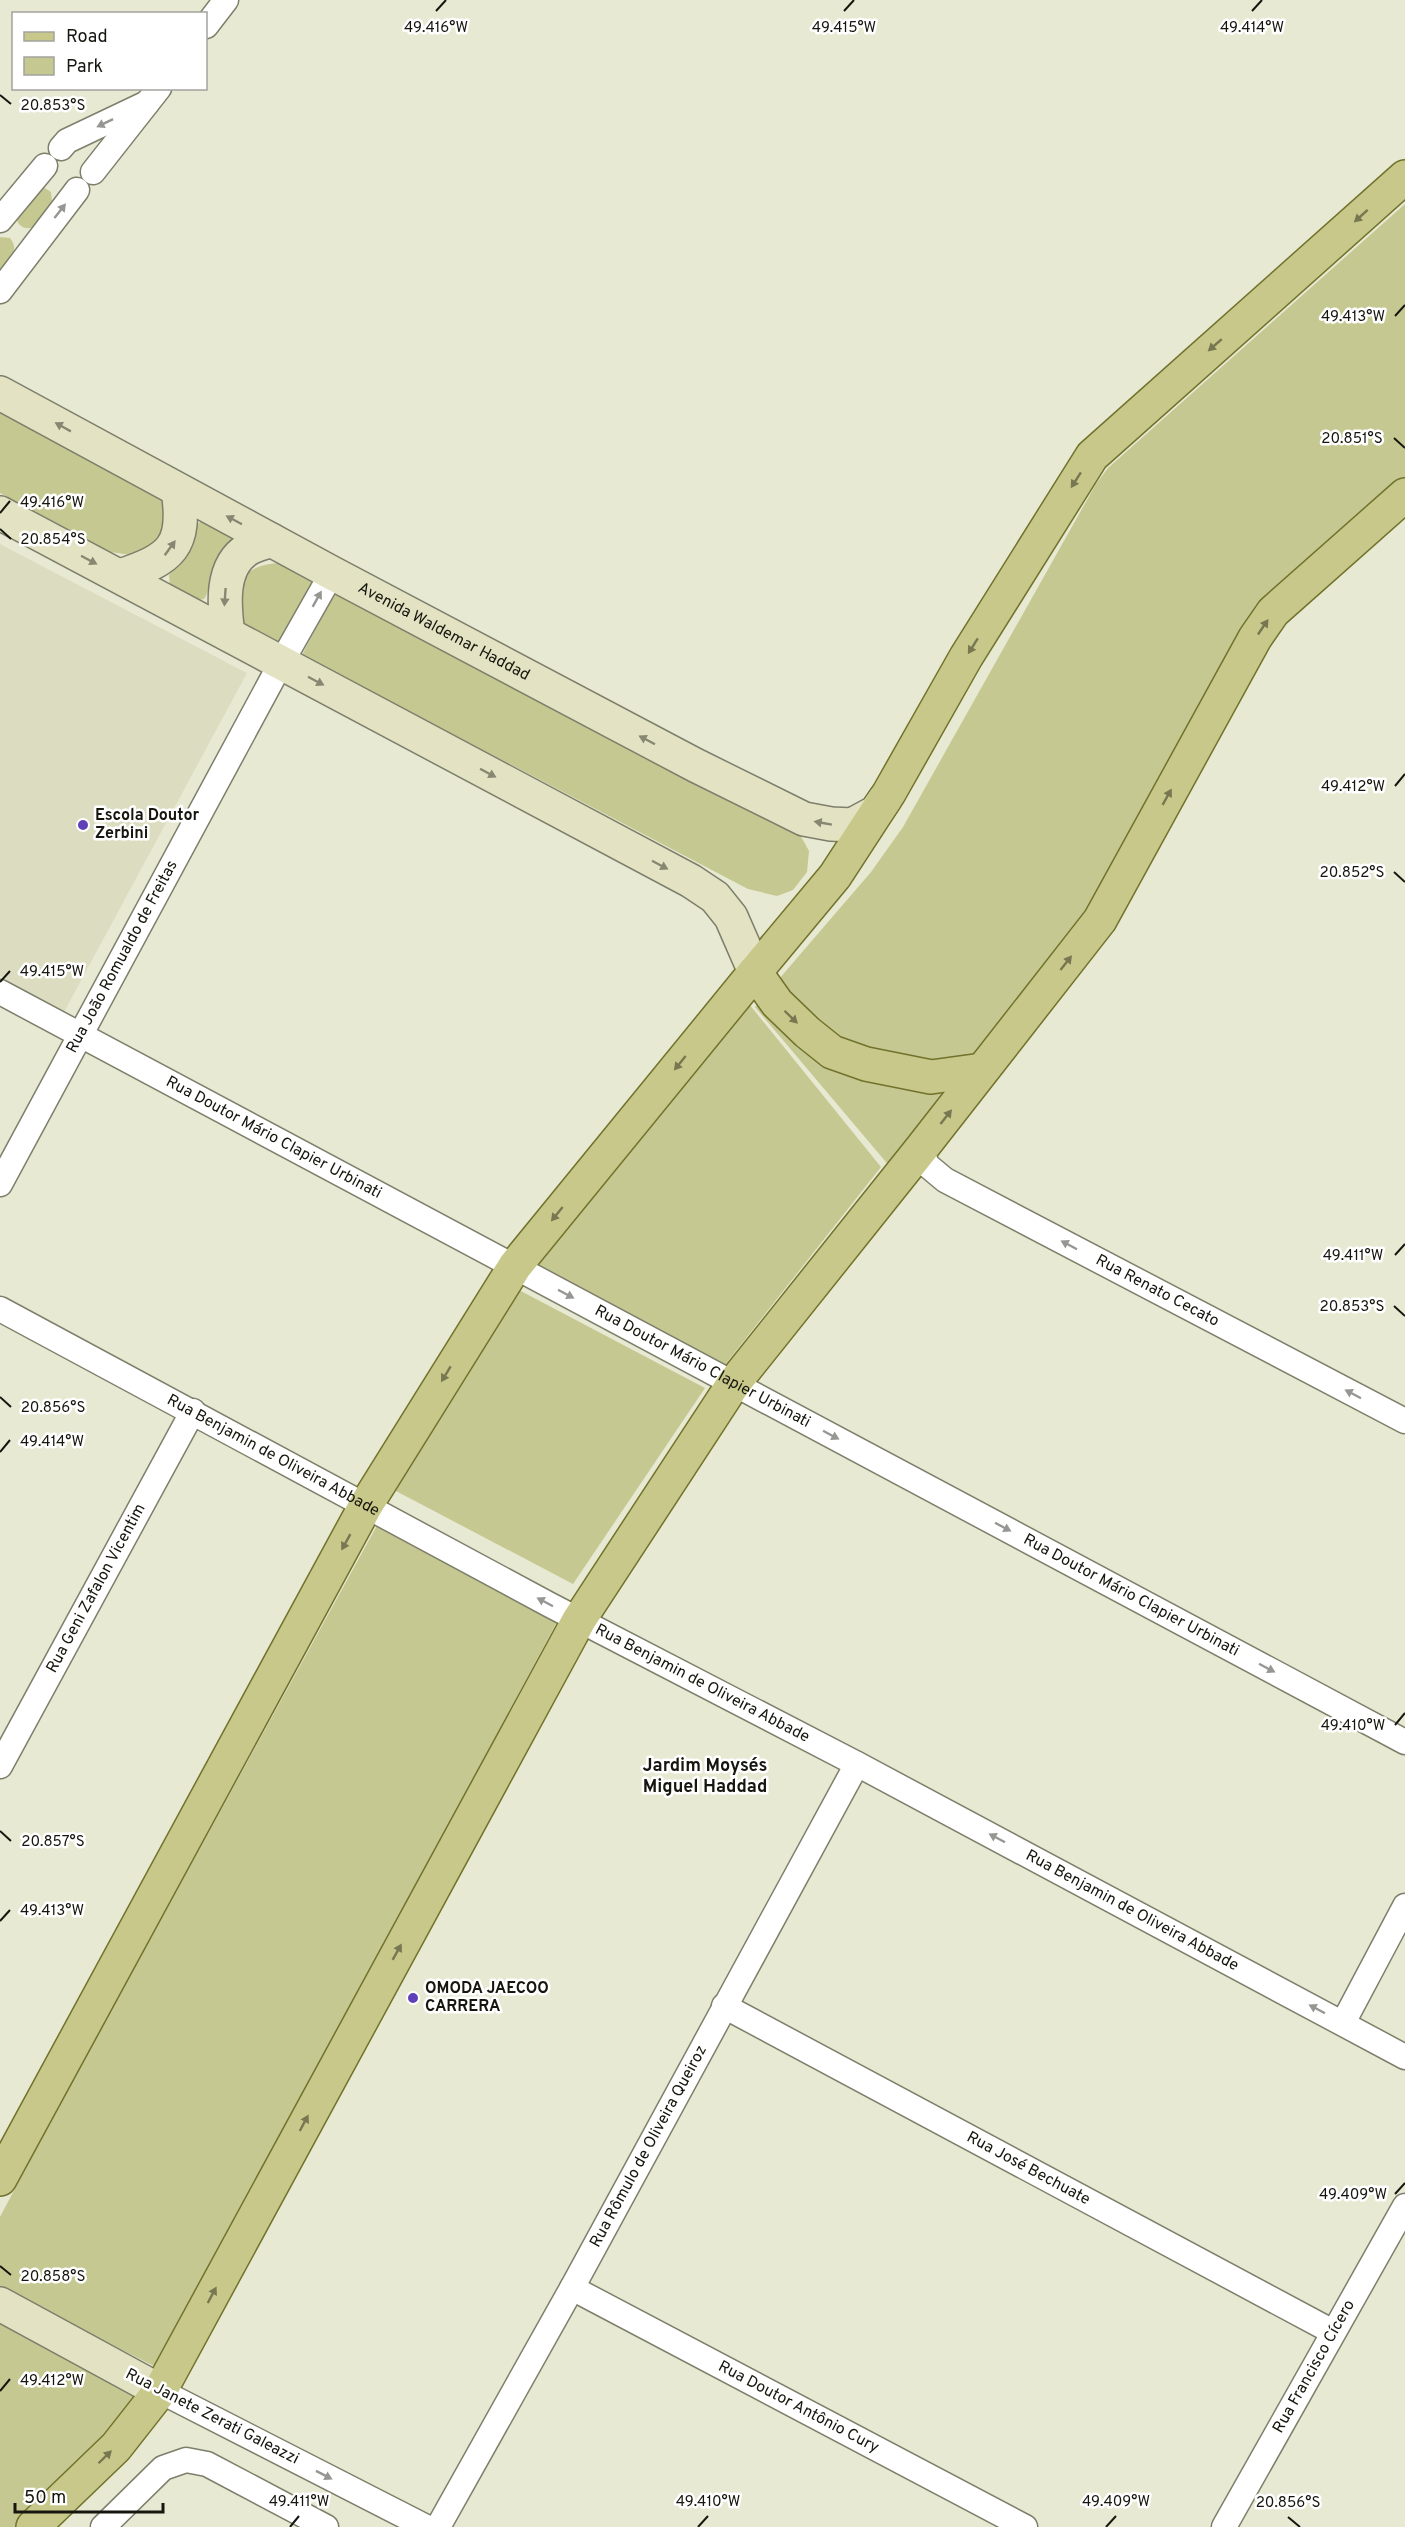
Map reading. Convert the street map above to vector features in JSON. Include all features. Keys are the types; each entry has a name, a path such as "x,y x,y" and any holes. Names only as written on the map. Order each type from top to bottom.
{"main road":[{"path":"0,2179 366,1505 515,1266 754,972 836,876 889,793 966,657 1092,456 1405,177"},
{"name":"Avenida Waldemar Haddad","path":"0,393 332,573 695,765 804,819 852,825 876,812 889,793"},
{"path":"120,576 160,561 172,548 180,532 182,516 178,490"},
{"path":"33,2527 116,2447 160,2391 579,1620 734,1383 1100,920 1255,638 1273,612 1405,495"},
{"path":"0,513 712,895 731,917 754,972 777,1003 832,1052 895,1072 931,1077 982,1070"},
{"path":"228,634 224,608 226,586 234,564 247,550 271,540"},
{"name":"Rua Janete Zerati Galeazzi","path":"0,2304 160,2391"}],"street":[{"path":"207,25 226,0"},
{"path":"155,94 97,168 64,144 155,94"},
{"path":"33,246 0,221 45,166"},
{"path":"0,291 77,190"},
{"name":"Rua João Romualdo de Freitas","path":"0,1184 281,663 332,573"},
{"name":"Rua Doutor Mário Clapier Urbinati","path":"0,992 1405,1742"},
{"name":"Rua Renato Cecato","path":"921,1149 927,1165 945,1180 1405,1421"},
{"name":"Rua Benjamin de Oliveira Abbade","path":"0,1309 579,1620 857,1764 1405,2057"},
{"name":"Rua Geni Zafalon Vicentim","path":"0,1766 193,1411"},
{"name":"Rua Rômulo de Oliveira Queiroz","path":"438,2527 572,2288 857,1764"},
{"path":"1343,2023 1405,1906"},
{"name":"Rua José Bechuate","path":"724,2006 1333,2332"},
{"name":"Rua Francisco Cícero","path":"1224,2527 1405,2206"},
{"name":"Rua Doutor Antônio Cury","path":"572,2288 1025,2527"},
{"name":"Rua Janete Zerati Galeazzi","path":"160,2391 426,2527"},
{"path":"103,2527 163,2468 186,2460 207,2464 326,2527"}],"shaded area":[{"name":"Escola Doutor Zerbini","path":"0,544 247,673 64,1012 0,976"}],"green space":[{"path":"43,187 51,192 52,202 34,227 23,227 16,218"},
{"path":"1405,204 1405,478 1274,596 1104,889 891,1168 755,1007 871,872 903,827 1096,484 1108,468"},
{"path":"0,237 10,238 14,252 0,272"},
{"path":"0,405 161,493 167,506 168,532 137,556 111,552 0,493"},
{"path":"200,522 219,528 234,541 214,571 204,599 194,601 170,587 169,575 184,555 196,526"},
{"path":"280,563 314,579 278,647 239,621 239,609 241,588 249,573 256,568"},
{"path":"335,592 797,829 809,851 807,872 793,890 777,896 748,889 302,655"},
{"path":"749,1004 881,1167 724,1366 529,1267"},
{"path":"517,1289 705,1388 573,1584 394,1490"},
{"path":"380,1520 557,1622 156,2367 0,2288 0,2217"},
{"path":"0,2321 138,2395 101,2447 16,2527 0,2527"}],"place":[{"name":"Escola Doutor Zerbini","path":"83,825"},
{"name":"OMODA JAECOO CARRERA","path":"413,1998"}],"district":[{"name":"Jardim Moysés Miguel Haddad","path":"705,1776"}]}
